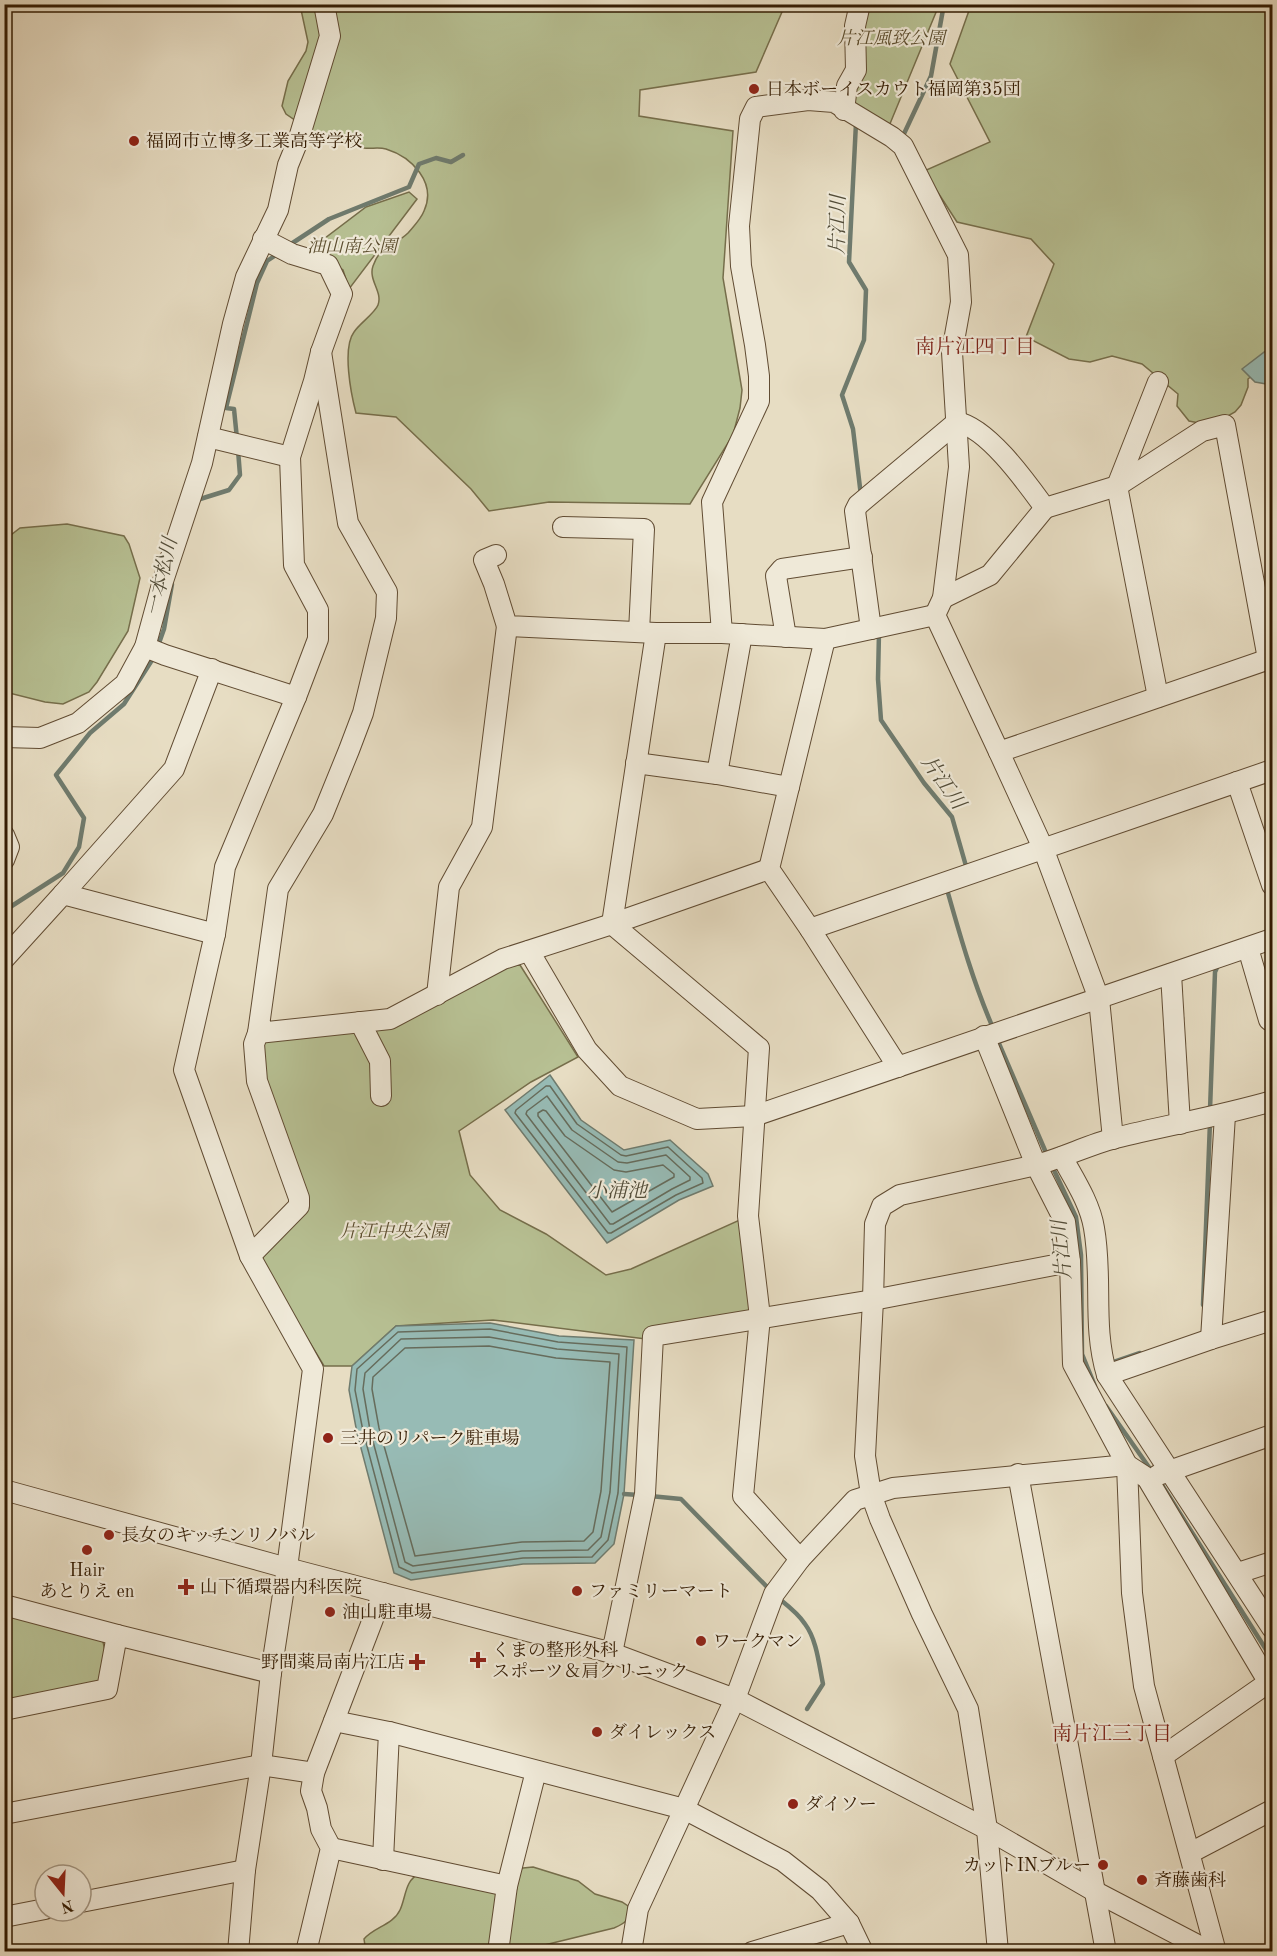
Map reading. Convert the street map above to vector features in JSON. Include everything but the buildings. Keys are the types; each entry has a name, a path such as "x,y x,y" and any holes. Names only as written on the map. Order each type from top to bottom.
{"street":[{"path":"4,737 40,738 78,723 125,684 146,647 163,581 202,464 246,277 268,242 288,165 299,138 330,36 324,4"},
{"path":"844,110 847,86 856,70 855,26 860,4"},
{"path":"717,774 732,634 712,502 759,401 759,376 741,266 739,226 750,119 756,107 808,100 834,102 903,146 958,255 961,302 952,352 959,467 939,607 999,752 1043,848 1099,999 1113,1138"},
{"path":"238,1952 245,1870 313,1369 250,1256 184,1070 215,934 225,867 318,639 318,610 294,565 290,457 321,352 342,294 328,265 292,254 268,242"},
{"path":"250,1256 298,1206 298,1198 258,1082 254,1044 258,1033 278,889 323,814 349,750 363,713 386,618 387,592 348,523 321,352"},
{"path":"1158,382 1117,486 1158,697"},
{"path":"872,629 855,511 957,422"},
{"path":"957,422 967,424 1007,458 1045,508"},
{"path":"507,626 825,639 892,625 939,607 990,575 1045,508 1117,486 1202,431 1225,425 1270,659 999,752"},
{"path":"208,437 290,457"},
{"path":"568,531 644,529 647,632 636,764 612,924"},
{"path":"436,995 449,887 482,827 507,626 484,560 496,555"},
{"path":"786,637 776,576 782,569 862,557"},
{"path":"825,639 769,869 898,1067"},
{"path":"146,647 296,697"},
{"path":"4,959 174,769 212,669"},
{"path":"636,764 717,774 789,787"},
{"path":"810,929 1272,770"},
{"path":"1237,782 1272,885"},
{"path":"4,835 9,847 4,860"},
{"path":"258,1033 390,1019 503,959 769,869"},
{"path":"63,894 215,934"},
{"path":"612,924 759,1048 748,1216 760,1317 743,1496 800,1559"},
{"path":"529,951 587,1050 621,1086 697,1119 754,1116 1272,939"},
{"path":"1248,948 1269,1020 1272,1019"},
{"path":"1172,974 1180,1124"},
{"path":"360,1023 380,1061 381,1096"},
{"path":"984,1036 1036,1165 1065,1222 1070,1262 1073,1364 1127,1465 1133,1605 1144,1686 1216,1952"},
{"path":"998,1952 987,1829 968,1709 917,1604 871,1494 865,1456 875,1224 882,1206 900,1196 1036,1165 1113,1138 1216,1117 1272,1101"},
{"path":"1211,1339 1216,1117"},
{"path":"1060,1158 1083,1196 1094,1226 1099,1263 1098,1320 1105,1368 1112,1384 1272,1628"},
{"path":"612,1653 645,1494 653,1336 873,1300 1070,1262"},
{"path":"1105,1368 1272,1320"},
{"path":"1147,1478 1272,1436"},
{"path":"631,1952 638,1909 735,1699 774,1594 800,1559 855,1500 871,1494 893,1488 1127,1465 1147,1478 1271,1683 1163,1756"},
{"path":"1018,1474 1106,1952"},
{"path":"4,1490 287,1568 612,1653 735,1699 987,1829 1096,1892 1211,1952"},
{"path":"1238,1573 1272,1562"},
{"path":"306,1952 331,1848 321,1829 317,1808 310,1791 314,1773 383,1593"},
{"path":"4,1605 271,1673"},
{"path":"4,1710 107,1689 117,1635"},
{"path":"334,1721 389,1732 684,1809 783,1861 820,1890 849,1923 863,1952"},
{"path":"383,1860 389,1732"},
{"path":"4,1814 261,1765 314,1773"},
{"path":"498,1952 507,1886 536,1771"},
{"path":"1190,1853 1272,1810"},
{"path":"331,1848 507,1886"},
{"path":"93,1900 245,1870"},
{"path":"4,1917 33,1911"},
{"path":"752,1952 778,1948 849,1923"}],"green space":[{"path":"300,5 785,5 756,72 640,90 639,116 733,131 723,278 742,390 740,408 733,435 690,504 549,502 489,511 471,489 396,417 356,413 348,360 350,339 378,305 379,295 372,276 373,266 384,249 408,233 419,220 427,201 427,191 420,172 396,153 383,148 364,148 360,144 337,140 311,131 286,114 282,106 288,81 306,51 308,42"},
{"name":"片江風致公園","path":"865,5 939,5 887,131 847,107"},
{"path":"971,5 1272,5 1272,359 1248,379 1248,387 1241,405 1235,412 1226,417 1199,423 1189,421 1177,406 1178,394 1142,364 1112,356 1090,362 1069,359 1026,337 1054,264 1031,239 957,222 924,171 990,142 950,64"},
{"name":"油山南公園","path":"409,192 417,199 349,289 343,270 312,248 366,207"},
{"path":"67,524 124,536 129,544 140,578 128,631 97,682 89,692 63,704 5,692 4,548 11,535 20,528"},
{"name":"片江中央公園","path":"520,965 578,1057 531,1082 459,1131 470,1175 500,1210 546,1234 606,1275 631,1269 744,1218 754,1302 750,1316 646,1339 493,1320 396,1326 352,1366 324,1366 263,1265 262,1258 300,1209 264,1082 259,1045 267,1037 389,1029 502,967"},
{"path":"5,1612 102,1637 105,1651 98,1686 5,1702"},
{"path":"533,1867 578,1881 595,1894 622,1902 628,1906 626,1920 614,1928 520,1951 366,1952 364,1939 397,1915 408,1885 419,1874 495,1889 523,1868"}],"water":[{"path":"1272,346 1272,385 1255,382 1242,369"},
{"name":"小浦池","path":"550,1075 581,1120 624,1150 670,1140 708,1174 713,1186 679,1200 607,1243 505,1110"},
{"path":"490,1323 559,1336 634,1340 624,1494 614,1544 595,1563 523,1564 411,1580 394,1573 357,1433 349,1390 352,1366 396,1326"}],"waterway":[{"name":"片江川","path":"902,138 931,76 944,4"},
{"name":"片江川","path":"856,123 849,262 866,290 864,340 842,395 853,429 861,496"},
{"name":"一本松川","path":"288,246 329,219 409,187 419,164 436,158 451,162 463,155"},
{"name":"一本松川","path":"237,439 234,409 226,408 257,283 267,261 279,253"},
{"name":"一本松川","path":"197,502 197,500 229,490 240,475 238,450"},
{"name":"一本松川","path":"158,646 164,629 172,584"},
{"name":"片江川","path":"879,632 878,679 881,720 924,783 952,817 966,866 962,868"},
{"name":"一本松川","path":"4,911 63,873 79,847 84,818 56,775 90,733 124,704 154,657"},
{"name":"片江川","path":"948,888 968,961 993,1028"},
{"path":"1210,1110 1215,972 1219,963"},
{"name":"片江川","path":"997,1039 1047,1155"},
{"path":"1203,1305 1210,1122"},
{"name":"片江川","path":"1052,1166 1076,1217 1081,1255 1082,1354 1095,1386"},
{"path":"1108,1364 1140,1353"},
{"name":"片江川","path":"1106,1406 1153,1473"},
{"name":"片江川","path":"1162,1485 1272,1659"},
{"path":"624,1494 639,1495"},
{"path":"650,1496 681,1499 771,1591"},
{"path":"777,1597 802,1620 815,1645 823,1684 807,1709"}],"place":[{"name":"日本ボーイスカウト福岡第35団","path":"754,89"},
{"name":"福岡市立博多工業高等学校","path":"134,141"},
{"name":"三井のリパーク駐車場","path":"328,1438"},
{"name":"長女のキッチンリノバル","path":"109,1535"},
{"name":"Hair あとりえ en","path":"87,1550"},
{"name":"山下循環器内科医院","path":"186,1587"},
{"name":"ファミリーマート","path":"577,1591"},
{"name":"油山駐車場","path":"330,1612"},
{"name":"ワークマン","path":"701,1641"},
{"name":"くまの整形外科 スポーツ＆肩クリニック","path":"478,1660"},
{"name":"野間薬局南片江店","path":"417,1662"},
{"name":"ダイレックス","path":"597,1732"},
{"name":"ダイソー","path":"793,1804"},
{"name":"カットINブルー","path":"1103,1865"},
{"name":"斉藤歯科","path":"1142,1880"}],"district":[{"name":"南片江四丁目","path":"975,346"},
{"name":"南片江三丁目","path":"1112,1733"}]}
